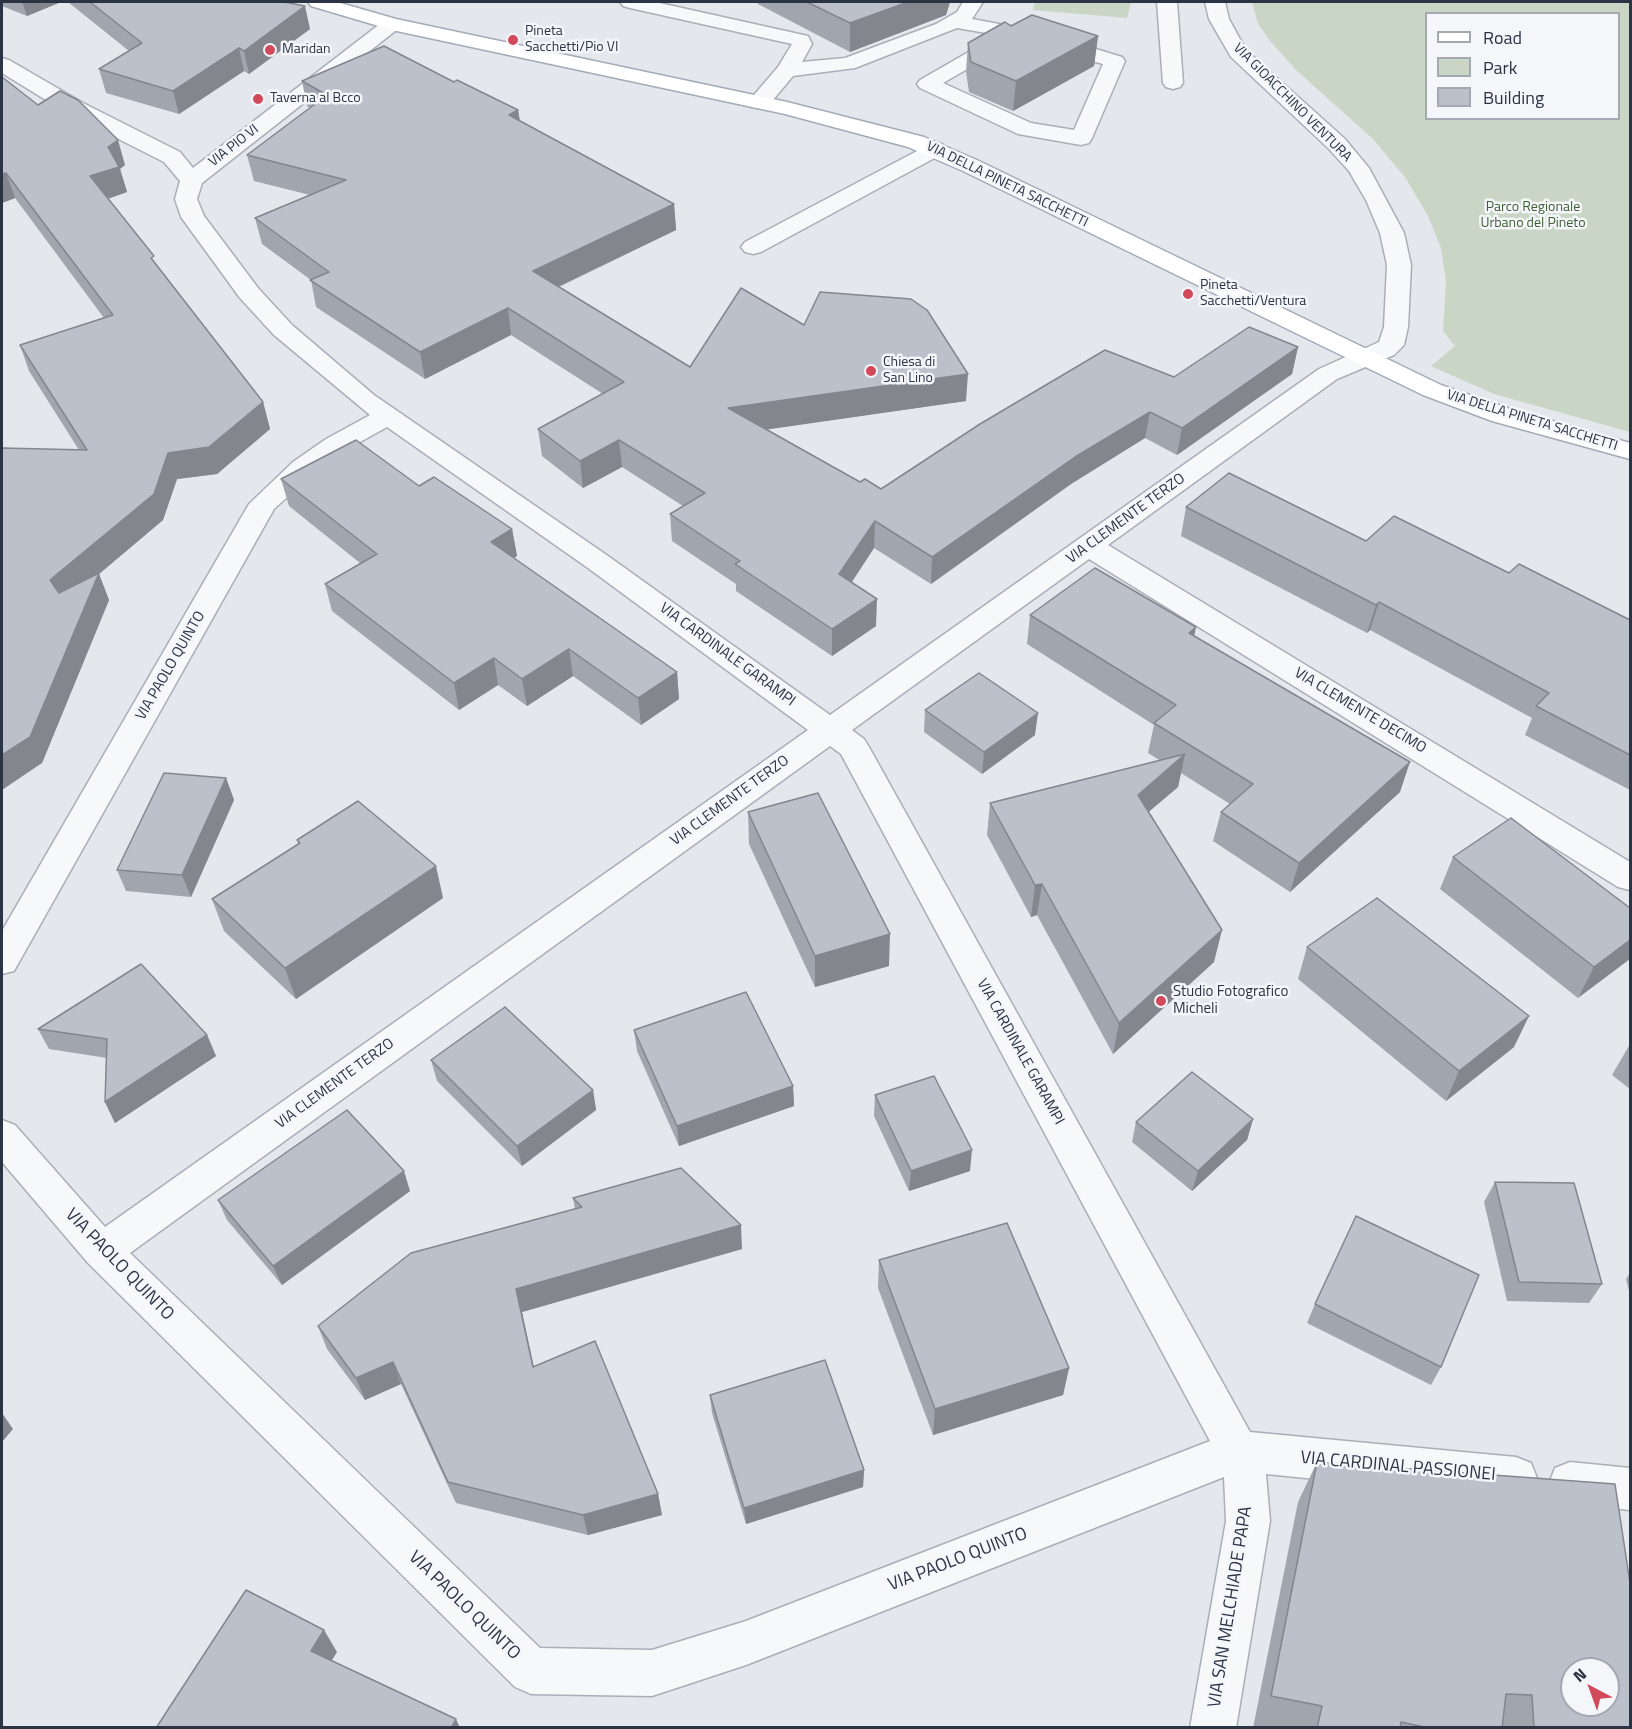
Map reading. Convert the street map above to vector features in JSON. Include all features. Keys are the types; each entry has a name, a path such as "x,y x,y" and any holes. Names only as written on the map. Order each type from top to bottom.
{"main road":[{"name":"VIA DELLA PINETA SACCHETTI","path":"318,2 392,24 858,125 934,149 1432,390 1473,405 1630,451"}],"street":[{"path":"630,2 799,39 802,44 788,70 759,102"},
{"path":"788,70 848,64 955,22 964,16 973,2"},
{"path":"1167,2 1173,83"},
{"name":"VIA GIOACCHINO VENTURA","path":"1215,2 1219,19 1239,52 1342,150 1368,184 1386,218 1399,265 1396,327 1391,345 1384,350 1363,357"},
{"path":"955,22 1017,33 1115,61 1081,138 1026,129 927,84 1017,33"},
{"name":"VIA PIO VI","path":"191,180 392,24"},
{"path":"2,64 75,108 172,157 191,180"},
{"path":"753,247 934,149"},
{"name":"VIA CARDINALE GARAMPI","path":"191,180 186,200 193,217 255,300 283,330 388,416 831,729 853,747 1238,1451"},
{"name":"VIA CLEMENTE TERZO","path":"102,1251 1328,374 1363,357"},
{"name":"VIA PAOLO QUINTO","path":"2,961 263,504 303,468 335,445 388,416"},
{"name":"VIA CLEMENTE DECIMO","path":"1089,546 1630,878"},
{"name":"VIA PAOLO QUINTO","path":"2,1136 102,1251 531,1671 652,1672 746,1643 1238,1451"},
{"name":"VIA CARDINAL PASSIONEI","path":"1238,1451 1630,1489"},
{"name":"VIA SAN MELCHIADE PAPA","path":"1213,1728 1248,1521 1246,1479 1238,1451"}],"green space":[{"path":"1035,2 1131,2 1127,18 1033,10"},
{"name":"Parco Regionale Urbano del Pineto","path":"1252,2 1630,2 1630,432 1494,394 1431,366 1455,346 1443,331 1446,281 1441,248 1428,216 1405,177 1373,139 1296,70 1258,24"}],"building":[{"path":"90,2 284,2 305,6 244,51 239,48 173,91 99,69 142,43"},
{"path":"807,2 908,2 850,23"},
{"path":"1032,15 1098,36 1016,81 971,62 968,43 1005,22 1011,26"},
{"path":"384,46 454,82 457,80 518,110 509,115 674,204 533,271 690,367 741,288 804,325 820,292 911,299 927,310 968,374 728,408 860,482 865,479 881,489 980,424 1105,350 1174,377 1249,327 1298,347 1182,428 1150,412 1075,457 932,557 875,521 839,574 877,599 832,629 735,564 740,561 670,514 705,493 619,440 580,461 538,429 624,382 508,308 420,352 310,280 329,272 255,218 346,180 247,155 327,95 302,81"},
{"path":"2,77 38,105 60,91 78,100 118,140 108,147 119,167 90,176 154,256 151,258 263,402 209,447 168,453 154,494 50,580 59,593 99,573 30,737 2,755 2,448 87,450 20,345 113,315 6,173 2,174"},
{"path":"356,440 419,486 434,477 512,529 491,542 677,672 638,698 569,649 522,679 494,658 454,683 325,584 377,554 281,479"},
{"path":"1229,473 1366,541 1394,516 1509,573 1519,564 1630,620 1630,755 1536,706 1549,693 1379,602 1376,605 1186,507"},
{"path":"1095,568 1196,627 1189,633 1410,762 1299,863 1221,812 1253,784 1154,723 1176,705 1030,615"},
{"path":"979,673 1038,713 984,752 925,710"},
{"path":"1185,754 1138,795 1222,930 1119,1023 1042,884 1035,885 990,803"},
{"path":"164,773 226,778 182,875 117,870"},
{"path":"818,793 890,934 815,956 748,812"},
{"path":"358,801 436,866 285,968 212,899 300,843 297,840"},
{"path":"1511,818 1630,908 1630,940 1594,967 1453,857"},
{"path":"1377,898 1529,1016 1459,1071 1307,947"},
{"path":"141,964 207,1035 105,1102 107,1039 38,1029"},
{"path":"746,992 793,1086 677,1126 634,1030"},
{"path":"505,1007 593,1090 517,1146 431,1060"},
{"path":"1192,1072 1253,1119 1198,1171 1136,1122"},
{"path":"934,1076 972,1150 911,1171 875,1095"},
{"path":"347,1110 404,1171 273,1266 218,1200"},
{"path":"681,1168 741,1225 516,1289 533,1367 595,1341 658,1494 583,1515 448,1482 393,1362 356,1378 318,1326 411,1253 582,1207 573,1198"},
{"path":"1495,1182 1574,1183 1602,1284 1519,1282"},
{"path":"1356,1216 1479,1275 1441,1367 1315,1304"},
{"path":"1007,1223 1069,1368 935,1409 879,1260"},
{"path":"825,1360 864,1470 744,1508 710,1395"},
{"path":"1317,1462 1615,1484 1630,1583 1630,1728 1534,1728 1532,1695 1506,1694 1502,1728 1429,1728 1401,1722 1400,1728 1317,1728 1322,1706 1271,1696"},
{"path":"246,1590 324,1630 311,1651 456,1719 451,1728 156,1728"}],"place":[{"name":"Pineta Sacchetti/Pio VI","path":"513,40"},
{"name":"Maridan","path":"270,50"},
{"name":"Taverna al Bcco","path":"258,99"},
{"name":"Pineta Sacchetti/Ventura","path":"1188,294"},
{"name":"Chiesa di San Lino","path":"871,371"},
{"name":"Studio Fotografico Micheli","path":"1161,1001"}]}
